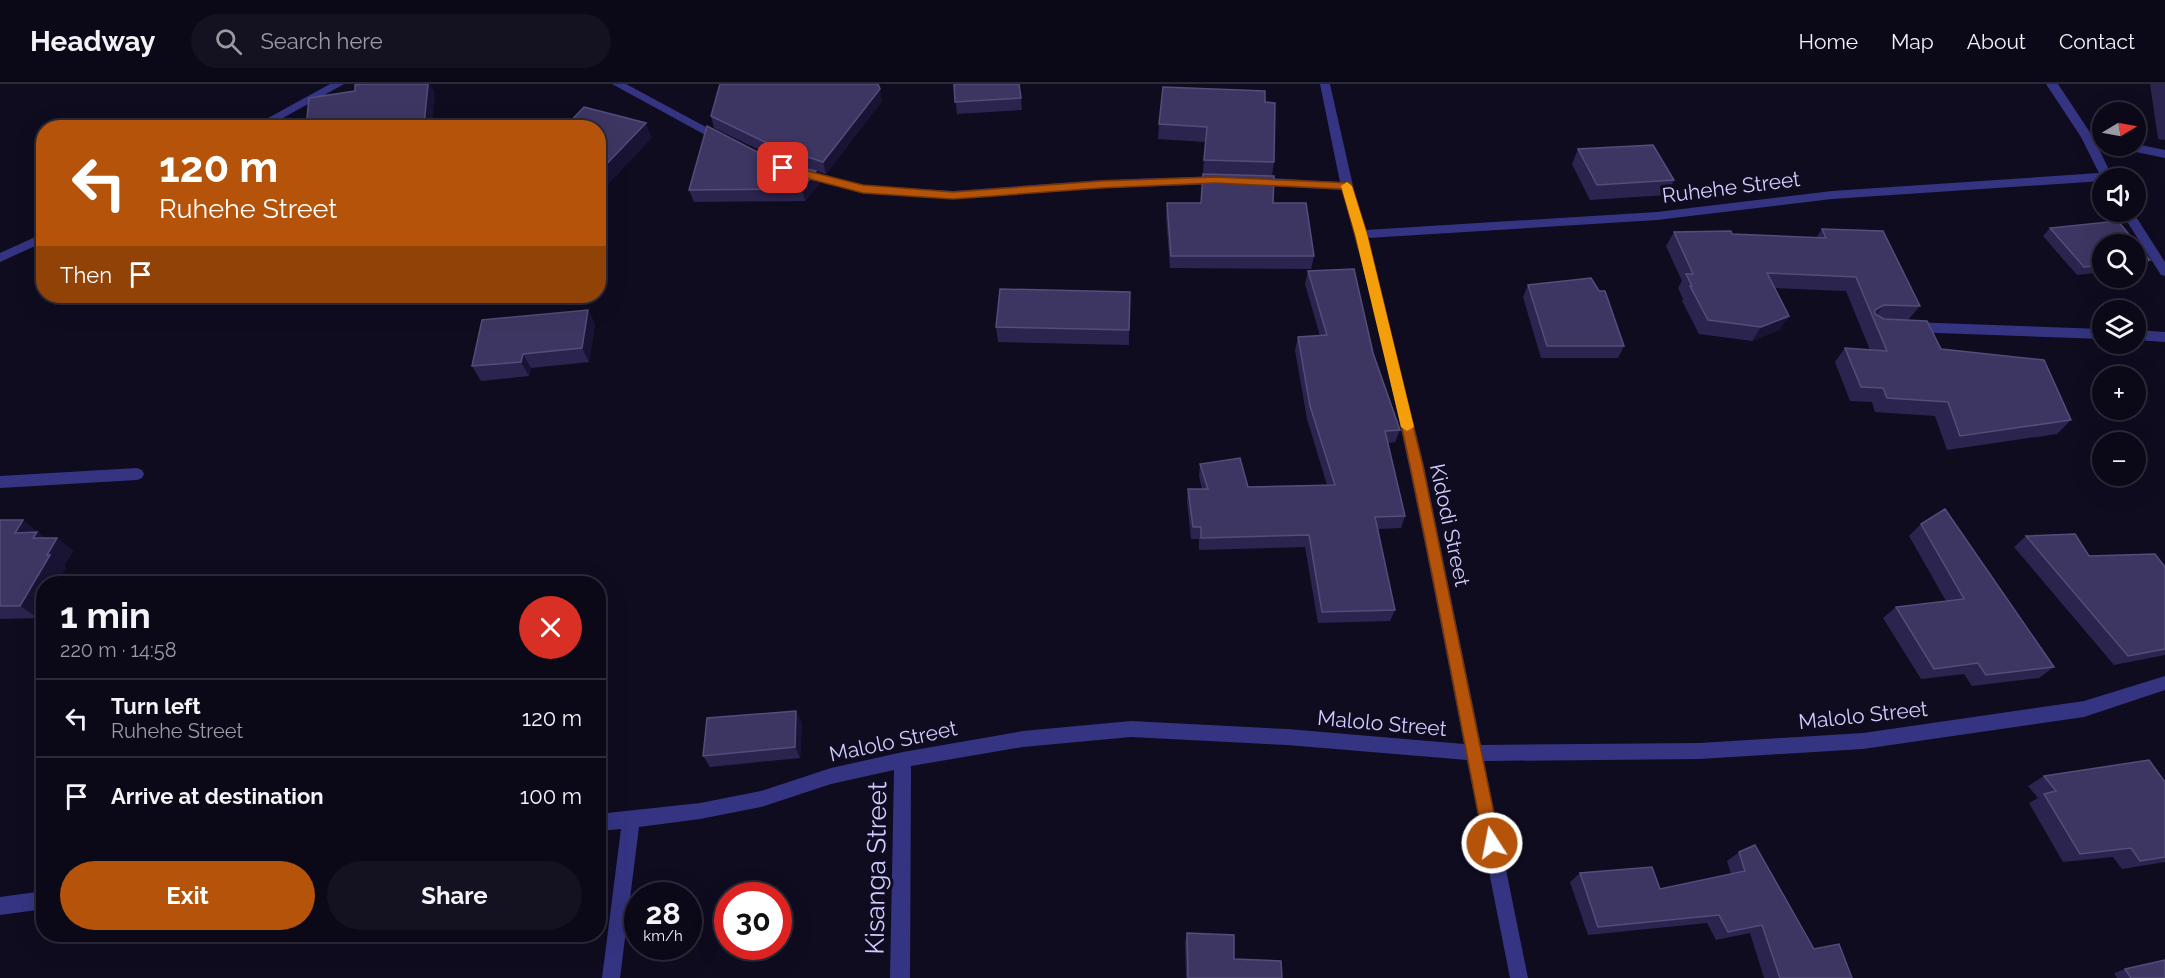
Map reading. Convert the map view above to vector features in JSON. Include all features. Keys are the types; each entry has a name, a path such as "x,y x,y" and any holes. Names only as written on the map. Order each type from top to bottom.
{"street":[{"path":"270,120 338,84"},
{"path":"618,84 672,110 733,144"},
{"name":"Kidodi Street","path":"1325,84 1347,186 1361,234 1417,466 1518,978"},
{"path":"2052,84 2087,137 2101,168"},
{"path":"2087,137 2092,138"},
{"path":"2146,150 2165,154"},
{"path":"783,168 863,189 953,195 1101,184 1215,180 1347,186"},
{"name":"Ruhehe Street","path":"1361,234 1634,218 1832,195 2092,179"},
{"path":"2133,222 2165,272"},
{"path":"0,258 36,241"},
{"path":"1896,326 2092,334"},
{"path":"2146,336 2165,337"},
{"path":"0,482 137,474"},
{"name":"Malolo Street","path":"606,822 700,811 761,799 831,776 903,760 1023,739 1131,729 1287,737 1475,753 1700,751 1863,741 2084,709 2165,683"},
{"name":"Kisanga Street","path":"900,978 903,760"},
{"path":"611,978 631,819"},
{"path":"0,906 36,901"}],"building":[{"path":"428,84 424,120 307,120 309,98 355,91 355,85"},
{"path":"720,84 878,84 880,89 823,162 769,144 711,116"},
{"path":"954,84 1019,84 1021,98 955,102"},
{"path":"1163,87 1265,91 1265,102 1275,103 1274,162 1204,160 1207,127 1159,124"},
{"path":"584,107 646,123 606,165 606,120 572,120"},
{"path":"707,126 775,161 816,171 802,189 689,190"},
{"path":"1653,145 1674,180 1597,185 1578,149"},
{"path":"1203,174 1274,176 1273,203 1306,203 1314,256 1171,256 1167,203 1201,203"},
{"path":"2119,222 2129,234 2092,234 2092,266 2084,267 2050,228"},
{"path":"1822,229 1883,231 1920,306 1884,305 1875,310 1875,314 1884,319 1927,321 1941,349 2044,360 2071,420 1960,436 1948,402 1887,398 1883,388 1861,387 1845,348 1887,351 1856,277 1767,273 1789,316 1761,327 1708,320 1690,286 1692,286 1686,274 1693,274 1674,232 1731,231 1732,234 1826,238"},
{"path":"1354,269 1373,353 1400,430 1385,431 1405,516 1375,517 1395,610 1322,612 1309,535 1201,538 1201,527 1193,527 1188,489 1208,489 1200,464 1240,458 1248,487 1335,485 1310,406 1298,337 1327,335 1308,271"},
{"path":"1591,278 1599,291 1605,291 1624,346 1547,346 1528,285"},
{"path":"1000,289 1130,292 1129,330 996,327"},
{"path":"588,310 582,348 523,354 521,362 472,366 482,320"},
{"path":"1945,509 2054,667 1986,675 1978,663 1934,669 1896,607 1964,599 1921,524"},
{"path":"0,520 23,520 15,533 37,532 33,538 57,538 47,555 50,555 20,606 0,606"},
{"path":"2075,534 2089,556 2155,554 2165,567 2165,649 2128,656 2026,536"},
{"path":"796,711 795,747 703,756 707,718"},
{"path":"2149,760 2165,782 2165,857 2140,861 2131,848 2080,854 2044,794 2056,791 2044,776"},
{"path":"1755,845 1814,949 1839,944 1852,978 1780,978 1762,925 1728,932 1719,915 1598,927 1580,873 1652,867 1660,889 1745,871 1739,852"},
{"path":"1187,933 1234,935 1234,959 1281,961 1282,978 1188,978"},
{"path":"2165,960 2165,978 2131,978 2125,969"}],"slow traffic":[{"path":"1347,186 1361,234 1407,427"}],"route":[{"path":"783,168 863,189 953,195 1101,184 1215,180 1347,186 1361,234 1417,466 1492,843"}]}
